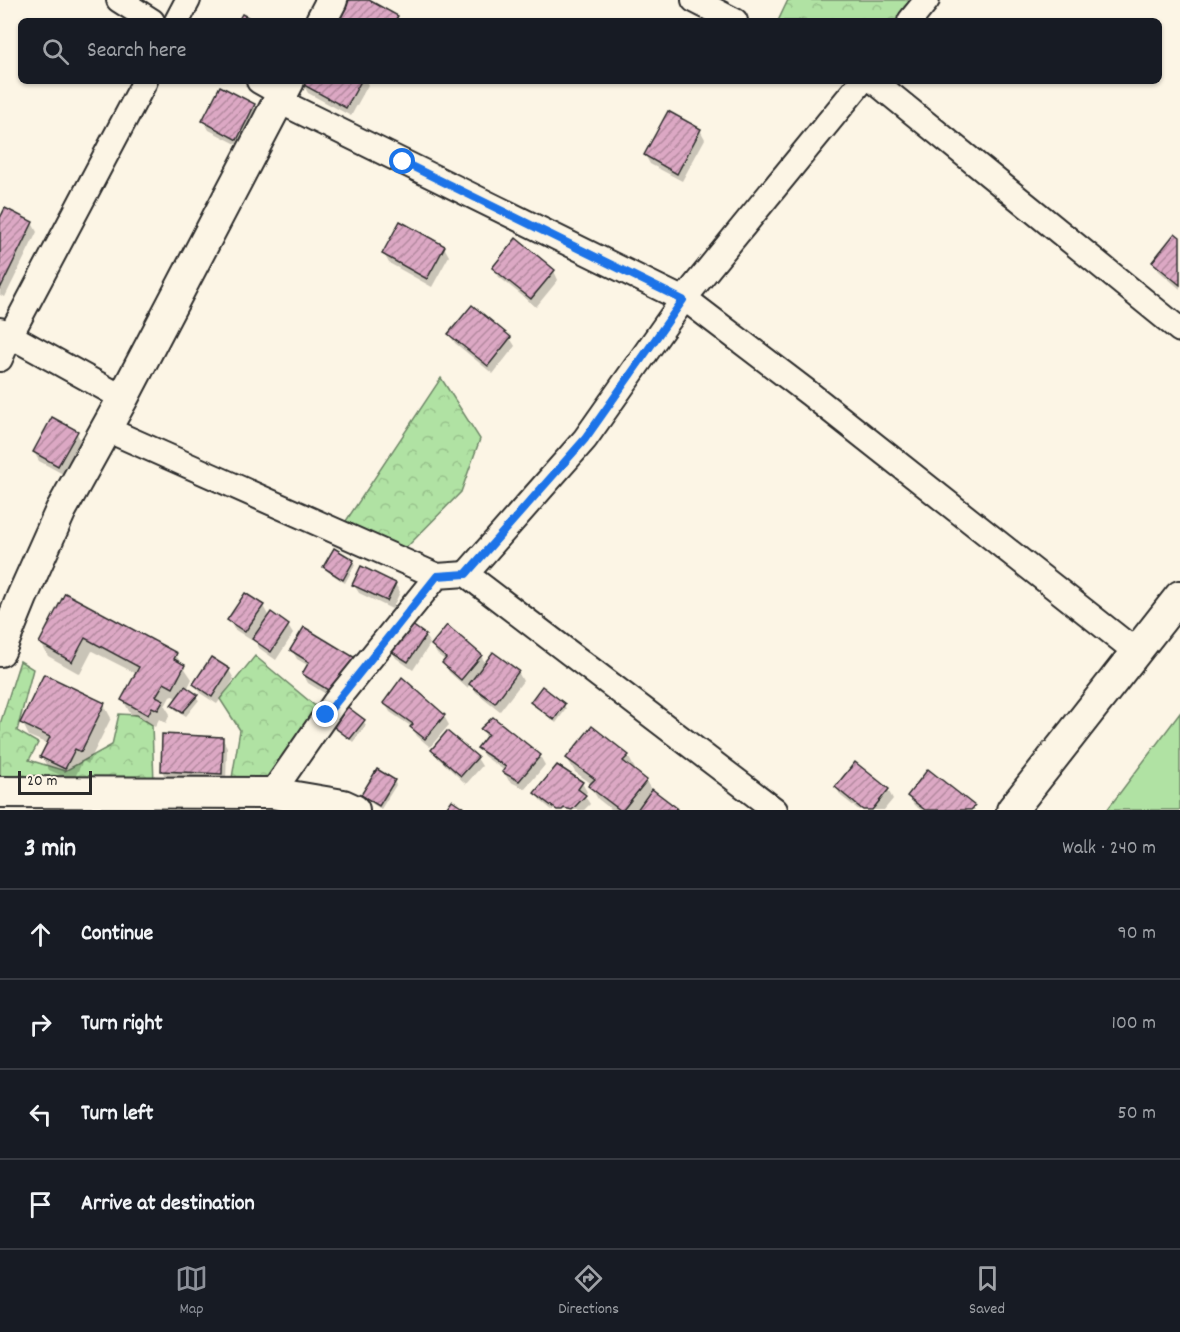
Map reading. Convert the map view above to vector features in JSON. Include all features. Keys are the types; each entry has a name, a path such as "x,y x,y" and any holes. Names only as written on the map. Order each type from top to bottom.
{"street":[{"path":"119,0 147,18"},
{"path":"179,18 188,0"},
{"path":"323,18 332,0"},
{"path":"694,0 729,18"},
{"path":"912,18 927,0"},
{"path":"0,360 5,333 143,84"},
{"path":"466,574 585,439 683,300 860,84"},
{"path":"878,84 1180,330"},
{"path":"0,651 61,510 123,398 277,89 692,304 810,394 1135,651"},
{"path":"5,333 123,398"},
{"path":"106,429 437,576 466,574 775,810"},
{"path":"272,793 335,702 437,576"},
{"path":"1012,810 1180,596"},
{"path":"0,792 272,793 343,805 354,810"}],"green space":[{"path":"788,0 927,0 912,18 779,18"},
{"path":"441,378 480,439 461,492 406,548 338,533"},
{"path":"255,656 326,715 272,793 231,784 240,730 220,699"},
{"path":"20,661 33,669 17,731 38,743 29,760 65,771 112,745 119,714 137,715 152,725 154,784 0,791 0,724"},
{"path":"1180,713 1180,810 1107,810"}],"building":[{"path":"349,0 369,0 398,16 397,18 340,18"},
{"path":"302,84 359,84 346,108"},
{"path":"220,86 255,104 237,140 202,121"},
{"path":"668,111 701,129 677,174 644,155"},
{"path":"5,208 33,222 0,289 0,218"},
{"path":"400,221 445,246 427,279 382,254"},
{"path":"1175,233 1180,237 1180,285 1152,262"},
{"path":"516,238 555,270 531,299 492,268"},
{"path":"472,305 511,337 488,366 448,334"},
{"path":"52,417 78,431 58,466 33,452"},
{"path":"334,548 354,560 343,580 323,567"},
{"path":"361,566 396,583 387,601 352,585"},
{"path":"65,593 177,653 174,659 185,665 173,688 164,683 156,696 164,700 158,710 152,707 148,715 121,700 139,667 85,638 72,662 39,643"},
{"path":"245,593 264,605 245,632 227,620"},
{"path":"271,612 289,625 271,652 252,639"},
{"path":"408,622 426,635 408,662 389,650"},
{"path":"447,625 482,655 461,680 442,663 446,658 431,645"},
{"path":"304,627 357,659 336,695 302,674 309,662 290,650"},
{"path":"493,652 519,671 495,703 469,684"},
{"path":"211,657 230,669 212,697 193,684"},
{"path":"44,674 105,703 81,752 75,749 65,769 40,757 50,737 20,723"},
{"path":"402,677 445,715 425,739 410,727 413,724 383,703"},
{"path":"185,686 198,695 183,712 171,705"},
{"path":"542,686 565,704 554,720 530,702"},
{"path":"345,705 365,720 350,739 330,724"},
{"path":"493,717 541,755 519,781 502,772 506,767 477,748 488,734 480,729"},
{"path":"592,726 629,755 623,761 647,780 623,810 588,786 595,779 566,758"},
{"path":"447,731 478,757 461,776 431,750"},
{"path":"162,734 223,737 222,774 161,771"},
{"path":"855,762 889,789 872,810 863,810 835,787"},
{"path":"557,765 583,782 578,789 586,795 572,810 564,808 557,810 534,793"},
{"path":"377,769 395,780 379,806 361,795"},
{"path":"928,769 975,806 971,810 925,810 907,796"},
{"path":"652,789 677,808 676,810 637,810"},
{"path":"452,800 467,810 445,810"}],"route":[{"path":"326,715 437,576 466,574 585,439 683,300 403,162"}]}
